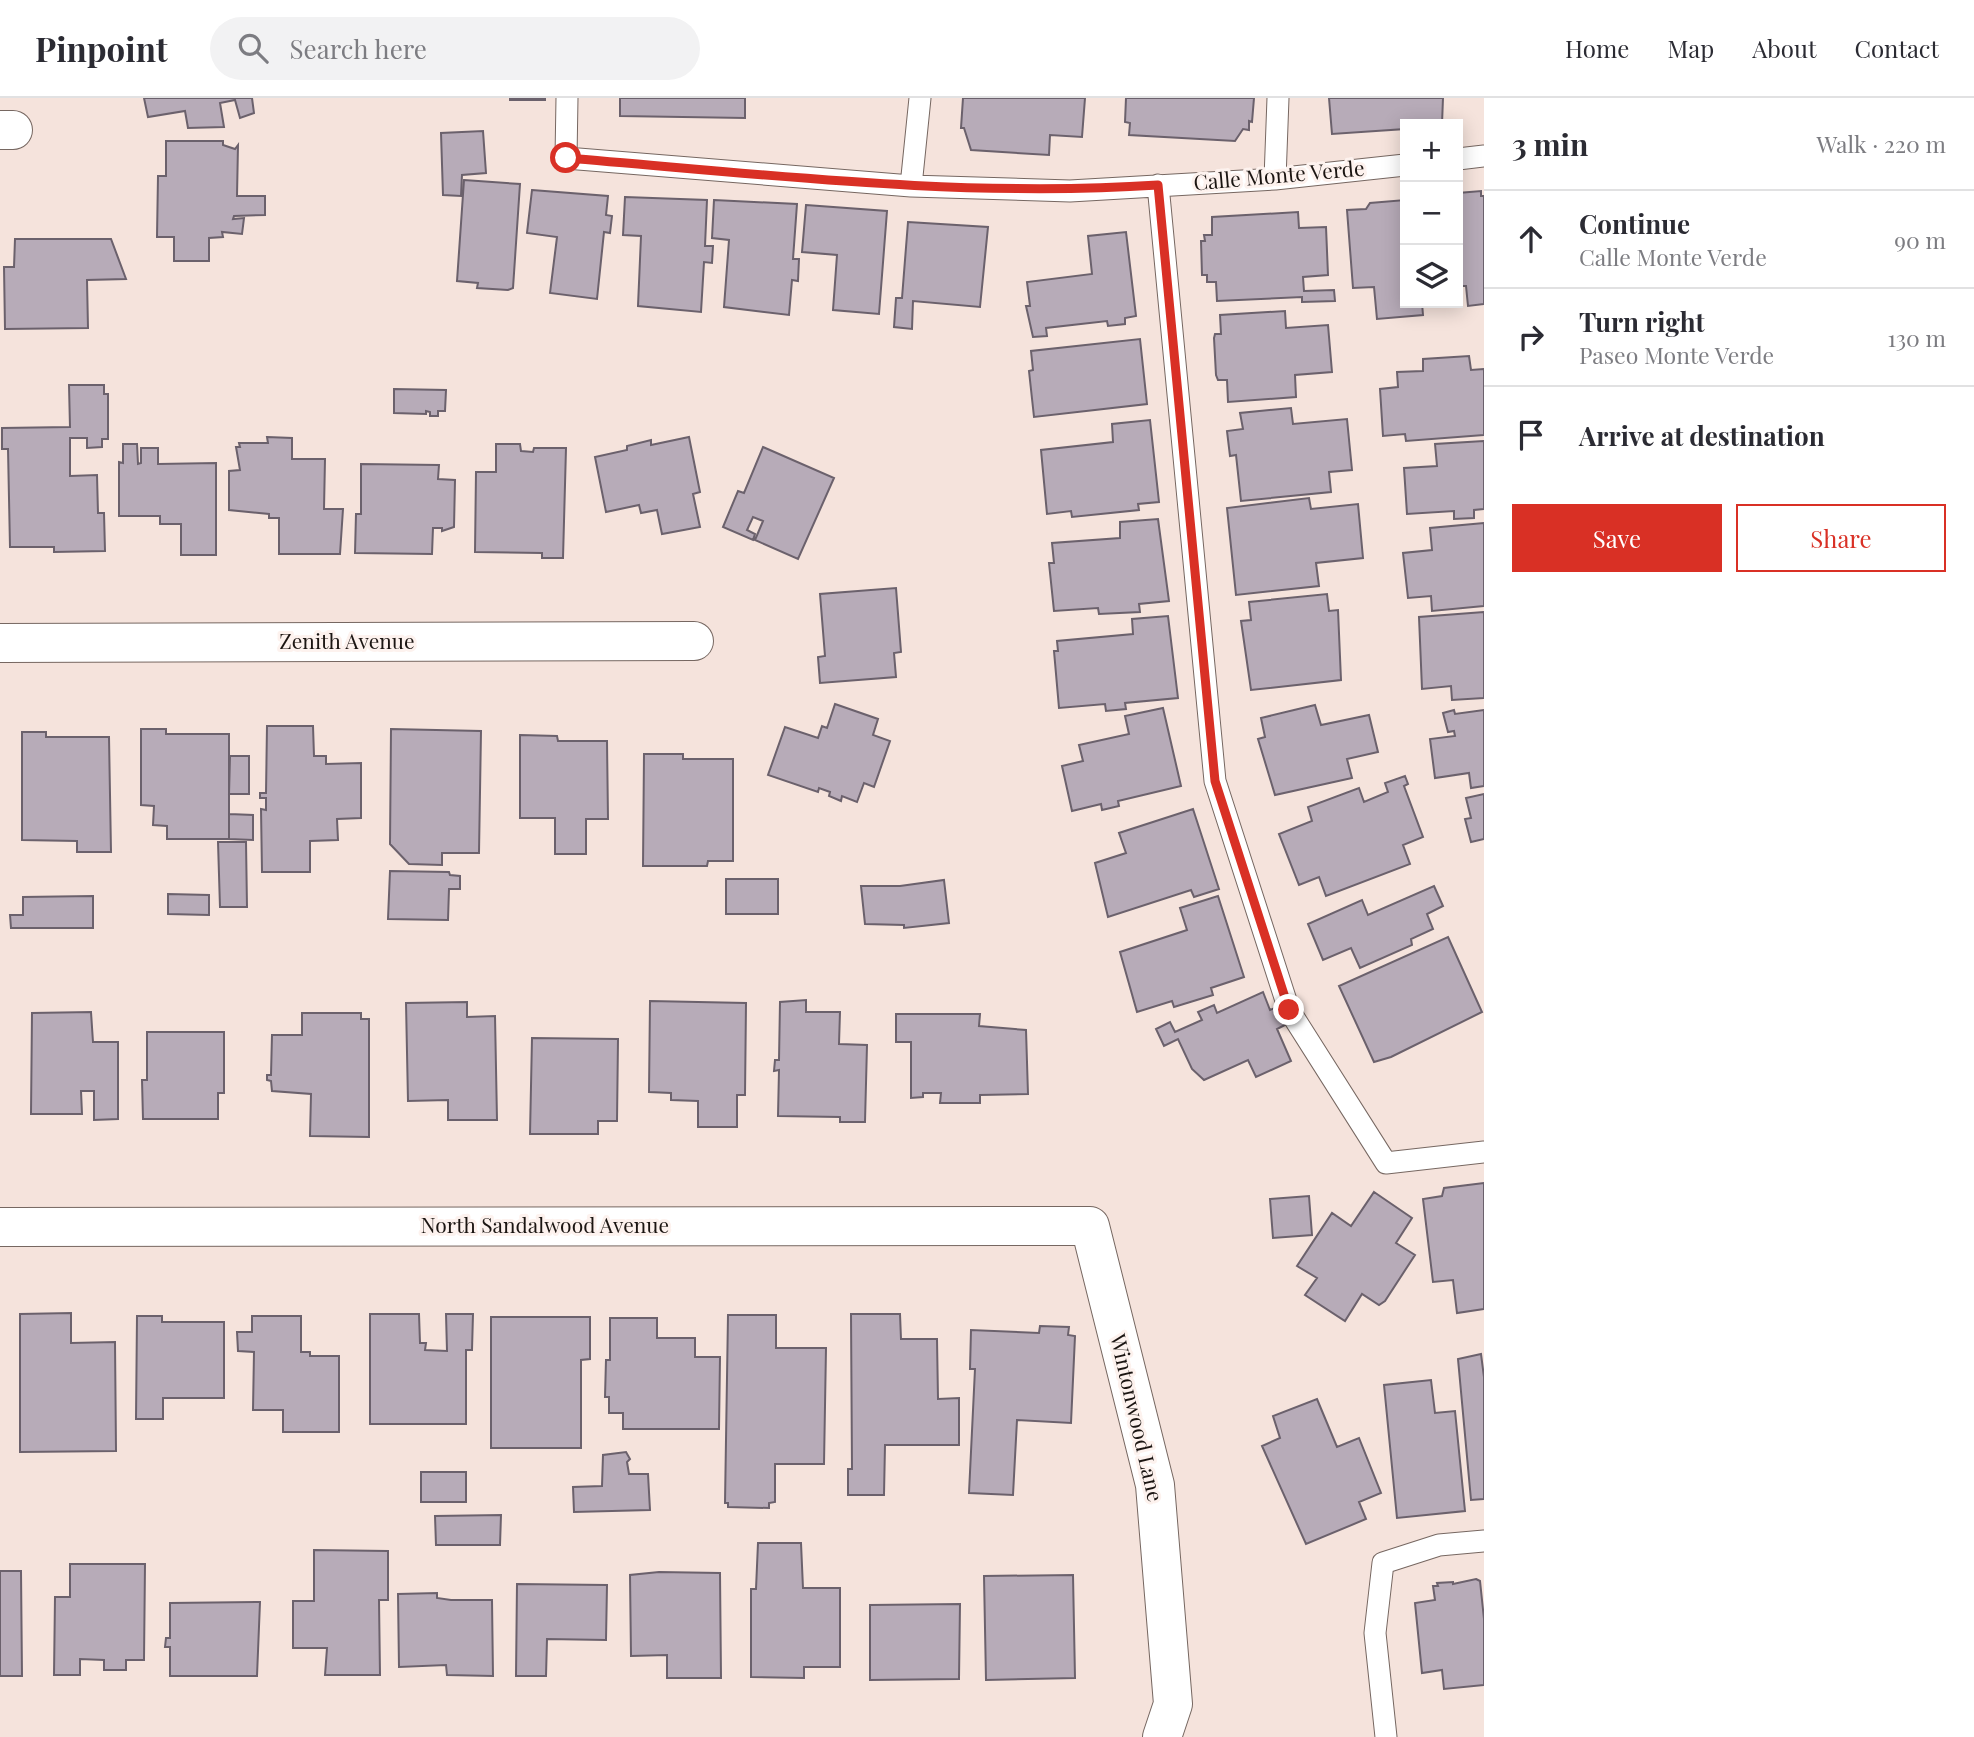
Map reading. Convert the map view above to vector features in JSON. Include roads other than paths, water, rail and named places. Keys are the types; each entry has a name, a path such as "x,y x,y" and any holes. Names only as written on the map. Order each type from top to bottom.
{"street":[{"name":"Zenith Avenue","path":"0,643 694,641"},
{"name":"North Sandalwood Avenue","path":"0,1227 1090,1226"},
{"name":"Wintonwood Lane","path":"1090,1226 1155,1485 1173,1704 1162,1737"}],"lane":[{"name":"Calle Monte Verde","path":"567,98 566,158 911,186 1070,191 1275,179 1400,166"},
{"path":"911,186 920,98"},
{"path":"1275,179 1278,98"},
{"path":"1463,158 1484,156"},
{"path":"1158,185 1215,781 1289,1010 1386,1163 1484,1152"},
{"path":"1386,1737 1375,1633 1384,1563 1438,1545 1484,1541"}]}
